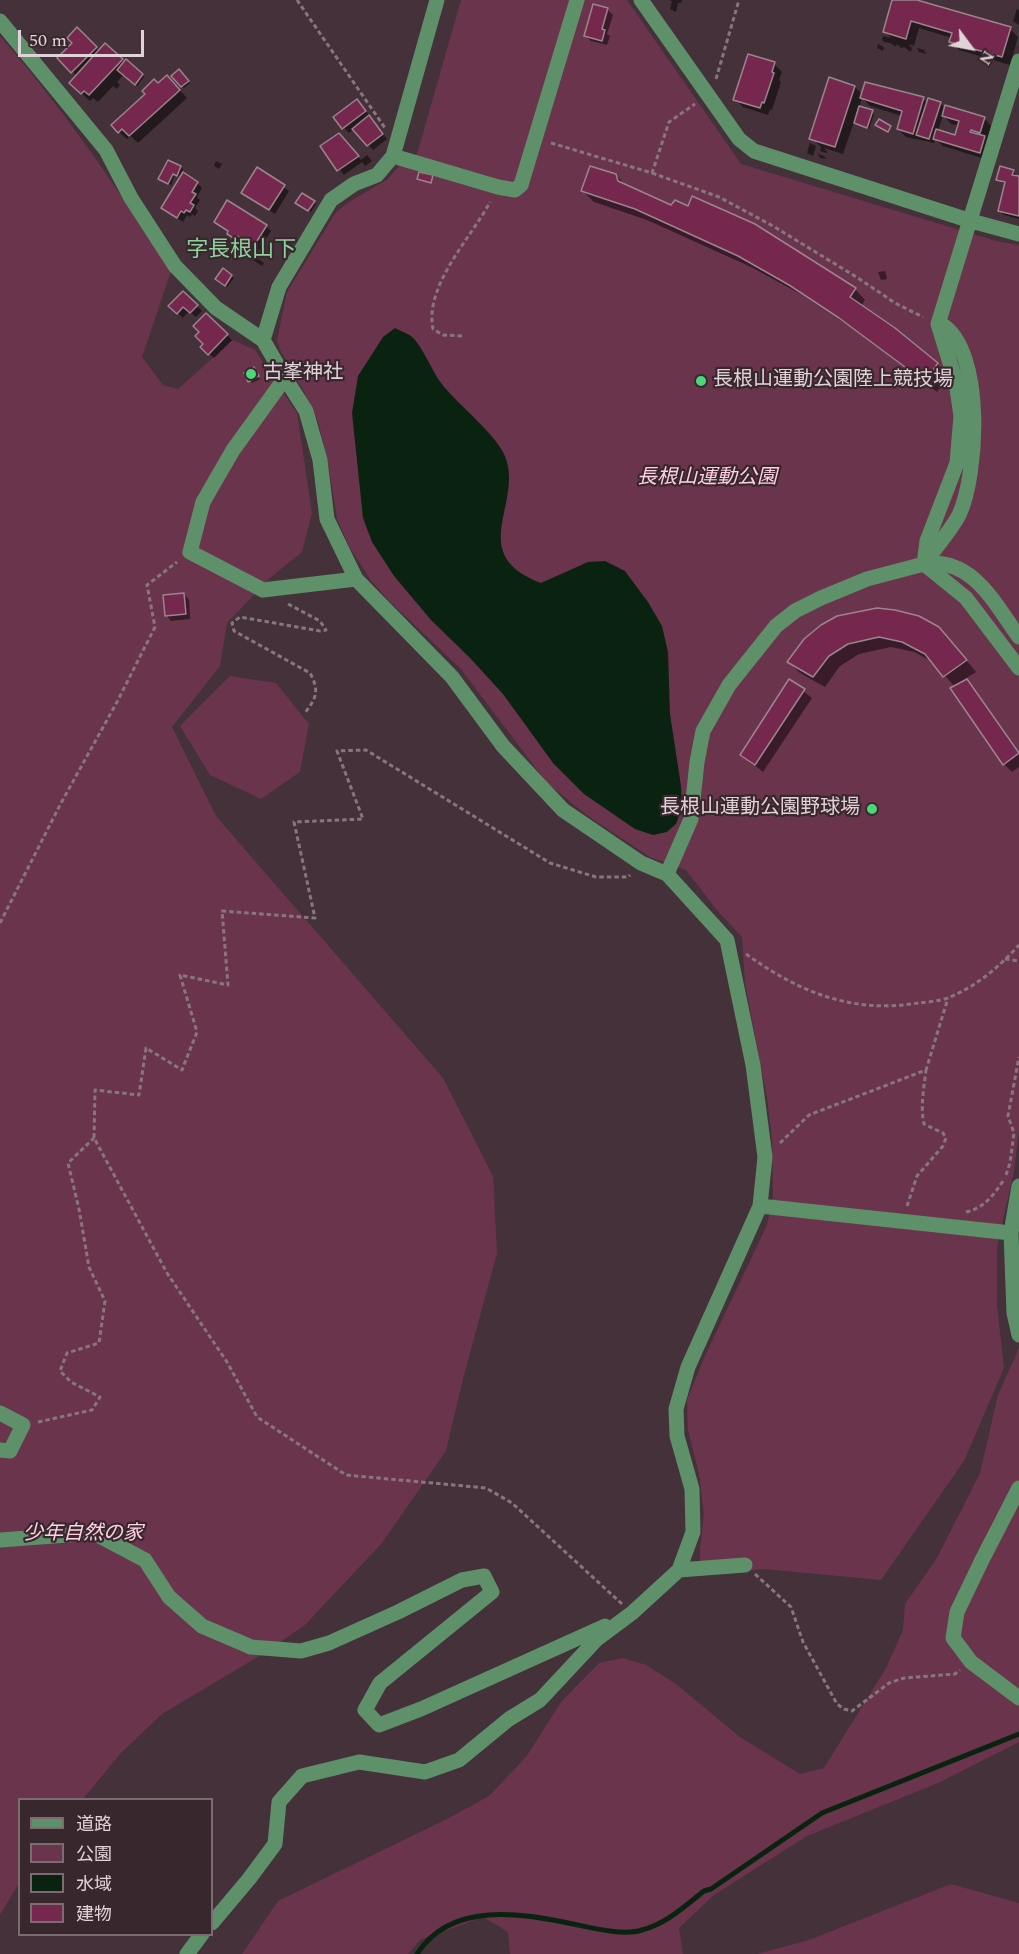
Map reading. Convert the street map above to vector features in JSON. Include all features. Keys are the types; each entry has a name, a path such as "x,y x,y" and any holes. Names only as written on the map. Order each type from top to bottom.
{"street":[{"path":"263,340 279,287 331,200 354,184 377,175 394,150 437,0"},
{"path":"394,150 498,187 515,190 521,185 577,0"},
{"path":"641,0 739,139 753,151 971,221 1019,234"},
{"path":"0,21 106,150 131,198 175,266 216,308 263,340 306,411 320,460 327,519 356,579 452,677 503,746 563,810 641,863 667,874 727,940 753,1065 765,1157 759,1206 687,1367 675,1409 676,1436 692,1490 693,1532 679,1570 632,1613 597,1639 540,1700 509,1719 459,1760 424,1772 359,1762 302,1776 279,1802 275,1844 213,1922"},
{"path":"924,564 958,516 970,481 973,461 974,422 965,357 952,334 946,327 938,324 1019,61"},
{"path":"285,378 234,450 202,502 190,552 263,590 356,579"},
{"path":"924,564 966,598 1019,668"},
{"path":"667,874 691,819 703,731 729,685 771,632 795,611 867,579 924,564 948,564 968,573 982,587 1019,637"},
{"path":"1019,1186 1011,1233 1014,1313 1019,1335"},
{"path":"759,1206 1011,1233"},
{"path":"0,1413 23,1425 10,1451 0,1450"},
{"path":"1019,1488 957,1612 953,1638 971,1662 1019,1698"},
{"path":"0,1540 94,1533 145,1560 169,1597 202,1626 250,1647 301,1651 329,1643 462,1580 484,1576 492,1592 380,1683 365,1710 379,1725 431,1705 632,1613"},
{"path":"679,1570 745,1565"},
{"path":"187,1954 201,1936"}],"path":[{"path":"297,0 394,150"},
{"path":"652,173 669,122 713,89 739,0"},
{"path":"536,138 652,173 719,197 830,261 895,303 938,324"},
{"path":"462,336 443,334 433,329 430,316 434,297 498,187"},
{"path":"0,923 155,627 147,585 190,552"},
{"path":"263,590 320,621 326,630 320,632 240,617 232,623 234,631 310,673 316,683 315,700 303,714"},
{"path":"632,1613 512,1503 486,1488 346,1475 257,1417 227,1362 167,1272 94,1138 94,1090 139,1095 146,1048 182,1070 197,1032 180,975 228,986 222,911 315,918 294,822 363,819 337,751 366,750 550,863 596,877 628,877 641,863"},
{"path":"727,940 798,987 831,999 868,1005 906,1005 948,998 971,986 1019,945"},
{"path":"1005,959 1019,961"},
{"path":"907,1208 917,1176 943,1146 946,1138 943,1133 924,1124 922,1102 926,1070 948,998"},
{"path":"957,1214 976,1209 991,1198 1006,1177 1014,1133 1008,1116 1019,1057"},
{"path":"765,1157 809,1115 926,1070"},
{"path":"23,1425 92,1410 100,1397 71,1382 60,1371 67,1353 99,1343 105,1301 89,1267 68,1163 94,1138"},
{"path":"745,1565 790,1607 807,1651 837,1704 844,1709 852,1711 889,1683 904,1678 955,1674 971,1662"}],"green space":[{"name":"長根山運動公園","path":"461,0 627,0 741,164 996,241 1019,245 1019,1130 1014,1171 997,1247 997,1305 1004,1368 964,1461 881,1580 764,1569 701,1575 700,1548 704,1514 699,1474 688,1430 687,1400 704,1358 767,1225 773,1197 772,1139 767,1098 745,983 742,937 716,909 686,870 650,857 588,816 548,784 460,668 388,600 370,579 350,548 337,519 329,468 318,421 281,352 277,340 287,292 336,212 388,179 399,166 417,154"},
{"name":"少年自然の家","path":"0,36 68,121 171,271 142,357 163,385 178,389 233,340 255,350 297,413 312,513 302,552 270,578 227,623 220,666 172,727 216,816 443,1078 493,1176 497,1253 446,1451 382,1543 305,1625 266,1652 162,1714 120,1754 84,1798 18,1798 18,1885 0,1915"},
{"path":"230,676 276,683 309,724 300,772 261,799 210,775 180,726"},
{"path":"1019,1348 1019,1742 938,1783 807,1836 714,1895 679,1928 683,1954 510,1954 508,1932 483,1917 420,1940 408,1954 242,1954 278,1901 447,1819 489,1796 526,1757 561,1702 599,1663 623,1658 646,1665 676,1684 740,1737 800,1774 824,1768 886,1668 903,1630 905,1604 937,1558 980,1473 998,1395"},
{"path":"951,1884 1019,1903 1019,1954 757,1954 809,1940"}],"water":[{"path":"395,328 415,340 441,383 493,438 505,456 509,474 501,543 506,558 518,571 541,583 588,562 605,561 625,571 662,626 668,652 670,714 682,808 676,824 667,832 653,835 635,829 584,794 553,763 503,694 431,620 394,576 372,542 363,518 352,413 358,376 383,337"}],"building":[{"path":"892,0 917,0 1011,27 1002,57 949,42 952,33 911,21 906,39 883,32"},
{"path":"593,4 608,8 602,29 605,30 602,41 584,36"},
{"path":"77,27 97,47 71,73 57,58 72,43 67,38"},
{"path":"105,43 123,59 89,95 84,91 81,94 69,83"},
{"path":"748,54 775,62 772,72 774,73 764,103 762,102 760,108 733,100"},
{"path":"126,59 143,74 135,85 117,70"},
{"path":"179,69 189,81 181,87 171,76"},
{"path":"167,75 180,90 129,136 122,129 118,133 111,125 145,94 142,91 154,79 158,83"},
{"path":"829,77 855,86 835,147 809,139"},
{"path":"865,82 924,97 913,134 897,129 902,111 860,98"},
{"path":"928,98 941,102 929,139 916,135"},
{"path":"357,99 366,111 342,129 333,117"},
{"path":"945,105 985,117 980,133 971,130 970,132 985,136 980,153 933,139 936,129 955,135 959,121 942,116"},
{"path":"859,106 873,110 867,128 854,123"},
{"path":"369,115 383,134 367,146 352,129"},
{"path":"879,119 891,126 888,132 875,125"},
{"path":"339,133 359,156 337,171 320,146"},
{"path":"168,160 181,166 177,176 173,174 168,184 158,179"},
{"path":"590,166 616,174 618,181 671,205 675,200 688,206 692,196 755,224 856,288 850,297 895,328 938,363 925,382 839,318 789,285 738,256 635,209 581,191"},
{"path":"1000,166 1014,170 1012,175 1019,176 1019,216 998,211 1005,182 996,180"},
{"path":"257,167 285,185 269,210 241,193"},
{"path":"183,172 198,182 192,192 196,194 190,203 194,205 190,212 181,211 177,218 161,208"},
{"path":"419,172 433,175 431,183 417,179"},
{"path":"302,193 315,201 308,211 295,203"},
{"path":"227,200 267,225 254,246 237,236 235,239 227,234 228,231 214,222"},
{"path":"223,268 232,275 225,286 215,279"},
{"path":"183,291 198,305 190,313 183,307 177,314 168,306"},
{"path":"206,313 228,334 208,355 200,347 203,344 195,336 199,332 193,326"},
{"name":"古峯神社","path":"254,367 259,376 248,382 244,373"},
{"path":"184,593 186,614 165,616 163,595"},
{"path":"877,608 919,616 939,627 967,660 943,677 925,654 902,642 879,637 848,644 829,656 813,677 787,662 804,639 821,625 837,616"},
{"path":"789,679 805,689 755,765 740,755"},
{"path":"967,679 1019,753 1003,765 950,688"}],"waterway":[{"path":"417,1954 431,1937 448,1925 468,1918 488,1915 531,1917 617,1932 634,1932 651,1927 675,1914 704,1891 711,1889 822,1813 1019,1734"}],"place":[{"name":"古峯神社","path":"251,374"},
{"name":"長根山運動公園陸上競技場","path":"701,381"},
{"name":"長根山運動公園野球場","path":"872,809"}],"district":[{"name":"字長根山下","path":"241,252"}]}
